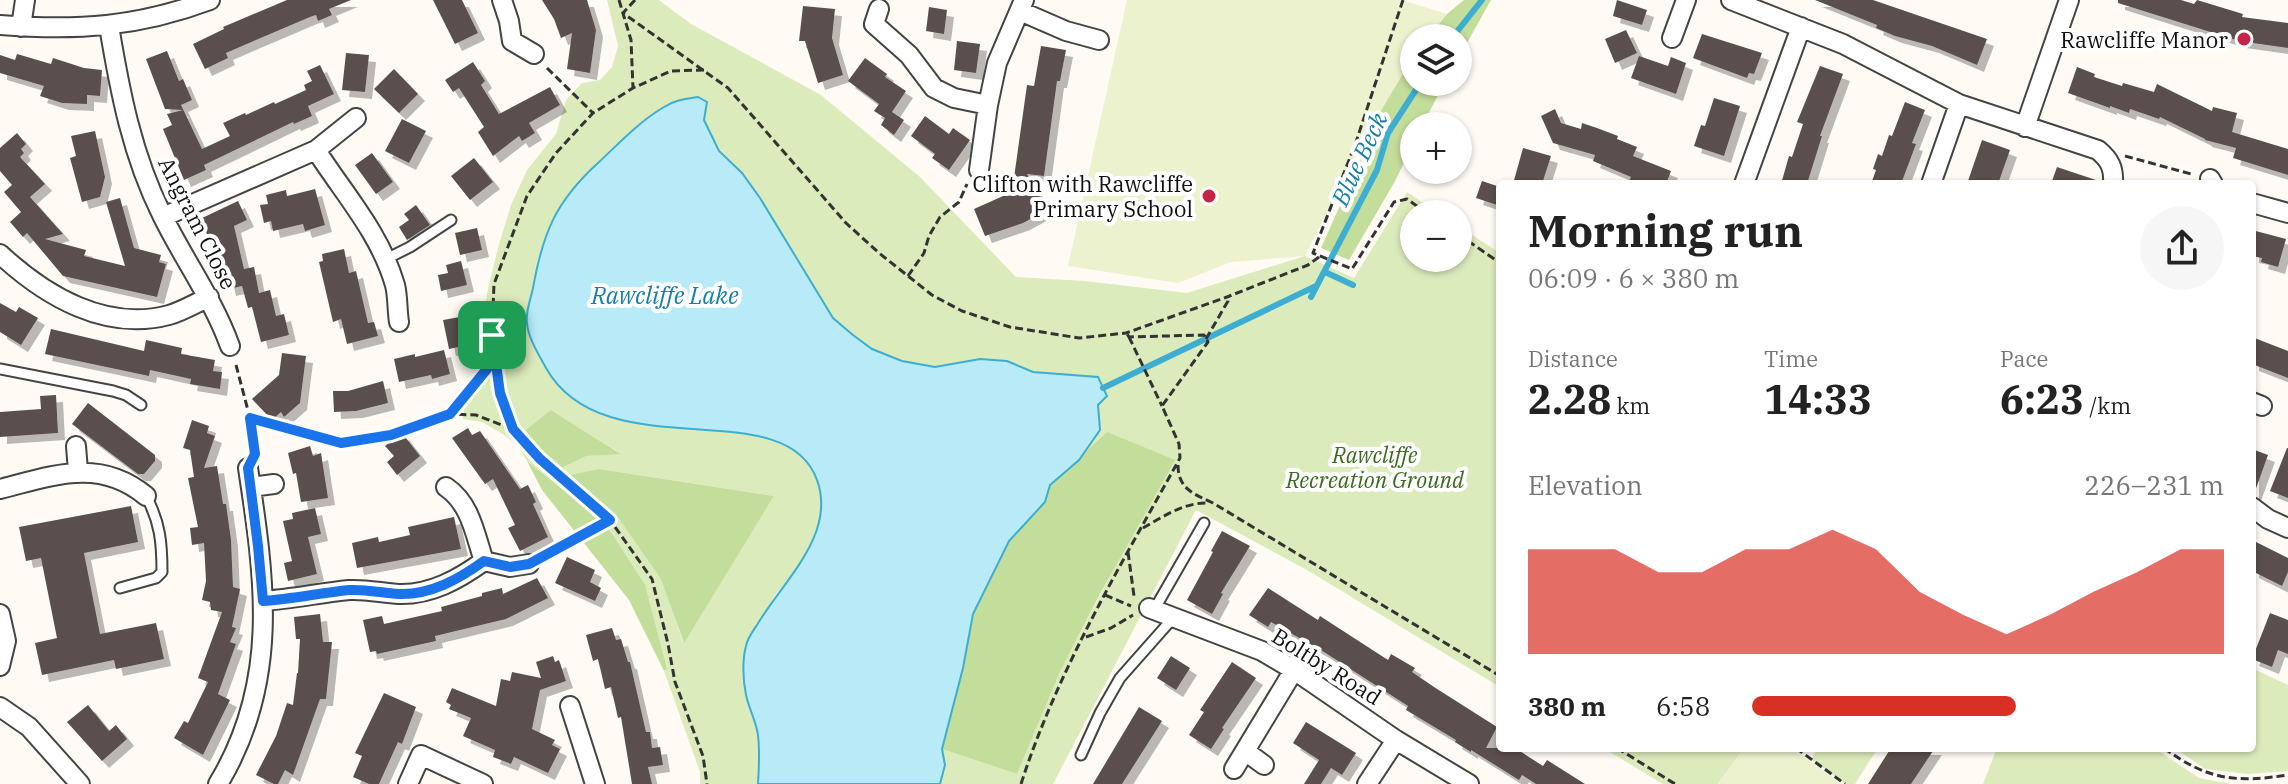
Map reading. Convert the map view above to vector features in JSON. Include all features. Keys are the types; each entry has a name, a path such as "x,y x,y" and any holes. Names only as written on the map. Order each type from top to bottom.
{"street":[{"path":"21,27 25,0"},
{"path":"0,25 109,26 147,20 210,0"},
{"path":"502,0 512,41 534,54"},
{"path":"1672,38 1686,0"},
{"path":"1731,0 1843,44 1959,104 2098,150 2109,159 2114,170 2113,180"},
{"path":"2025,127 2069,0"},
{"path":"979,170 997,63 1022,6 1066,31 1099,40"},
{"path":"872,21 909,55 934,88 954,98 988,105"},
{"name":"Angram Close","path":"109,26 128,127 140,165 163,217 220,318 230,346"},
{"path":"1745,180 1801,27"},
{"path":"1932,180 1959,104"},
{"path":"163,217 316,150 356,118"},
{"path":"316,150 337,184 372,229 396,288 399,322"},
{"path":"2256,204 2288,213"},
{"path":"0,254 53,296 105,315 128,319 167,315 209,297"},
{"path":"76,446 78,471"},
{"path":"218,784 236,753 247,724 257,692 261,661 263,601 248,468"},
{"path":"0,489 78,471 117,477 146,496"},
{"path":"251,487 274,484"},
{"path":"446,487 469,515 484,561"},
{"path":"2256,510 2288,528"},
{"path":"263,601 352,590 400,594 419,592 442,586 467,574 484,561"},
{"path":"484,561 510,567 529,564"},
{"name":"Boltby Road","path":"1143,609 1174,617 1262,651 1396,740 1469,784"},
{"path":"0,614 6,641 0,666"},
{"path":"1234,769 1294,670"},
{"path":"570,706 592,783"},
{"path":"0,707 29,727 80,784"},
{"path":"1367,784 1396,740"},
{"path":"1245,751 1264,765"},
{"path":"408,784 421,755 483,784"}],"lane":[{"path":"386,259 451,220"},
{"path":"0,369 113,391 141,405"},
{"path":"120,588 156,578 162,572 162,543 155,513 146,496"},
{"path":"1143,609 1204,523"},
{"path":"1081,755 1120,678 1174,617"}],"path":[{"path":"619,0 631,40 633,88"},
{"path":"623,13 635,0"},
{"path":"1400,201 1394,202 1352,269 1313,253 1356,142 1403,0"},
{"path":"623,13 728,88 846,223 932,295 962,311 995,323 1079,338 1204,335 1208,342 1162,406"},
{"path":"534,54 593,113"},
{"path":"450,414 487,369 494,284 527,196 556,153 593,113 633,88 671,71 704,70"},
{"path":"2098,150 2134,157 2206,180"},
{"path":"908,276 924,253 940,217 959,202 970,178 979,170"},
{"path":"1472,244 1496,260"},
{"path":"1127,335 1308,265 1319,257"},
{"path":"1206,339 1228,301 1227,297"},
{"path":"492,335 500,393 513,429 539,458 610,520 652,579 675,682 703,756 707,784"},
{"path":"1127,335 1179,444 1178,476 1189,492 1213,503 1496,674"},
{"path":"230,346 250,418 255,454 248,468"},
{"path":"250,418 341,443 391,435 450,414 476,415 513,429"},
{"path":"1021,784 1064,676 1128,550 1179,462"},
{"path":"1140,529 1172,511 1197,503 1213,503"},
{"path":"529,564 610,520"},
{"path":"1128,550 1135,609 1143,609"},
{"path":"1105,595 1143,609"},
{"path":"1083,638 1111,628 1143,609"},
{"path":"1623,752 1675,784"},
{"path":"1801,752 1845,784"},
{"path":"2169,752 2209,774 2237,780 2288,775"}],"green space":[{"name":"Rawcliffe Recreation Ground","path":"607,0 659,0 691,24 821,95 920,177 1016,277 1085,281 1187,293 1305,256 1354,278 1400,203 1400,272 1472,272 1472,235 1496,250 1496,685 1307,570 1196,510 1053,784 940,784 945,765 942,749 1017,774 1060,672 1125,548 1107,432 1079,460 1100,430 1098,405 1083,375 1033,372 1007,361 980,359 935,367 902,361 872,349 833,318 760,198 742,173 719,151 704,120 683,99 652,116 620,141 591,169 560,207 536,270 527,326 545,365 572,397 607,416 646,425 728,431 765,438 795,451 816,477 822,502 818,527 801,563 771,603 747,689 746,699 758,736 758,784 700,784 700,772 664,671 667,668 605,523 527,461 518,446 506,436 482,422 463,419 465,400 479,369 487,293 511,205 527,170 556,134 566,100 582,83 600,80 612,67 618,46","holes":["551,410 620,453 586,456","599,469 774,496 683,642 662,579 617,516 566,477"]},
{"name":"Clifton with Rawcliffe Primary School","path":"1127,0 1402,0 1447,14 1439,24 1400,24 1400,78 1365,137 1305,256 1231,262 1178,283 1068,266"},
{"path":"1464,0 1491,0 1472,34 1472,24 1439,24"},
{"path":"1400,78 1400,96 1438,96 1429,112 1400,112 1400,171 1349,260 1321,248 1368,143 1365,137"},
{"path":"1407,192 1419,200 1402,200"},
{"path":"551,410 621,454 586,456 559,469 522,433"},
{"path":"1107,432 1175,460 1060,672 1017,774 942,749 973,614 1009,541 1045,503 1050,485"},
{"path":"527,461 605,523 645,585 667,669 664,671 629,600 542,490"},
{"path":"599,469 774,496 684,643 661,579 617,516 565,476"},
{"path":"2256,670 2288,685 2288,771 2248,774 2205,769 2181,752 2256,752"},
{"path":"1610,752 1741,752 1718,784 1663,784"},
{"path":"1741,752 1798,752 1842,784 1718,784"},
{"path":"1815,752 1875,752 1855,784 1845,784 1811,759"},
{"path":"1995,752 2160,752 2199,778 2232,784 1983,784"}],"water":[{"name":"Rawcliffe Lake","path":"698,97 707,102 704,120 719,151 742,173 760,198 833,318 872,349 902,361 935,367 980,359 1007,361 1033,372 1098,377 1107,396 1098,405 1100,430 1079,460 1050,485 1045,502 1009,541 973,614 942,749 945,765 940,784 758,784 759,741 745,689 745,652 750,635 813,539 820,520 821,500 817,480 799,454 769,439 732,432 649,425 608,416 573,399 546,368 529,335 527,315 541,250 562,204 584,176 647,119 672,103"}],"building":[{"path":"287,0 351,0 329,9 332,15 318,21 316,15 310,17 226,53 228,58 205,69 193,44 223,27"},
{"path":"433,0 462,0 478,33 455,44"},
{"path":"542,0 587,0 596,30 590,73 567,69 572,33 561,38"},
{"path":"1617,0 1647,10 1642,25 1613,16"},
{"path":"1815,0 1873,0 1987,39 1977,65 1932,46 1895,36 1876,28 1877,25"},
{"path":"2118,0 2181,0 2194,4 2197,0 2243,14 2242,17 2288,23 2288,48 2239,41 2118,3"},
{"path":"803,6 835,9 832,38 843,75 818,83 805,41 799,41"},
{"path":"929,7 947,10 944,34 926,31"},
{"path":"1626,30 1637,53 1615,63 1605,39"},
{"path":"1702,34 1762,53 1754,74 1749,73 1747,78 1693,58"},
{"path":"957,41 980,44 976,73 954,70"},
{"path":"1041,46 1066,50 1060,81 1057,81 1044,176 1027,174 1047,210 1023,223 985,236 974,209 1012,192 1027,85 1034,86"},
{"path":"167,51 179,81 183,79 192,100 181,105 202,149 230,136 223,123 306,90 304,85 312,81 307,71 320,65 334,94 308,106 312,116 204,165 206,170 184,180 163,129 172,125 167,114 183,110 165,109 146,59"},
{"path":"346,53 369,55 365,92 342,90"},
{"path":"17,54 51,64 53,58 102,70 100,96 87,95 87,104 62,103 40,96 44,86 0,73 0,55 15,60"},
{"path":"1639,56 1668,66 1671,57 1686,63 1676,94 1631,78"},
{"path":"865,58 906,91 892,112 904,120 894,135 881,125 885,118 874,111 879,104 848,81"},
{"path":"473,62 485,81 481,85 499,114 550,87 560,105 529,123 535,133 522,141 519,136 493,156 478,132 484,127 459,88 453,92 445,80"},
{"path":"1820,66 1843,74 1820,136 1808,180 1782,180 1803,124 1797,122"},
{"path":"2077,67 2095,74 2094,77 2122,86 2123,83 2154,92 2157,84 2212,111 2213,107 2237,113 2232,132 2288,149 2288,175 2233,158 2236,148 2205,140 2160,117 2130,109 2129,113 2068,93"},
{"path":"394,69 418,94 399,113 374,89"},
{"path":"1714,98 1740,106 1724,156 1694,146 1701,125 1705,126"},
{"path":"1905,102 1925,110 1902,180 1872,180 1878,154 1882,156 1889,135 1892,136"},
{"path":"1555,109 1561,123 1581,129 1582,123 1618,136 1617,139 1637,147 1633,156 1671,171 1668,180 1630,180 1631,177 1593,161 1595,155 1553,143 1541,116"},
{"path":"925,116 949,134 953,128 970,140 949,170 932,158 935,154 911,136"},
{"path":"402,119 426,131 409,163 385,151"},
{"path":"95,131 105,177 100,197 82,202 70,158 76,156 71,136"},
{"path":"17,133 26,144 21,149 24,153 20,157 45,184 30,197 63,234 45,239 86,250 84,256 125,266 106,202 120,198 134,248 161,255 159,262 166,264 157,297 63,276 27,233 23,237 10,222 21,212 4,192 12,185 0,171 0,148"},
{"path":"1982,140 2010,150 1999,180 1968,180"},
{"path":"1523,148 1551,156 1543,180 1514,180"},
{"path":"372,153 393,182 376,194 355,165"},
{"path":"474,158 493,182 470,200 451,176"},
{"path":"2057,167 2096,180 2052,180"},
{"path":"1482,181 1496,186 1496,205 1476,198"},
{"path":"315,189 325,225 305,231 303,224 273,231 271,221 264,223 260,205 268,204 266,195 286,190 287,196"},
{"path":"238,201 247,220 234,226 244,269 254,267 259,293 270,290 276,316 284,314 289,335 261,342 252,307 248,308 242,286 229,289 223,261 213,264 209,248 213,247 200,219"},
{"path":"416,205 430,225 407,240 399,227 409,220 404,214"},
{"path":"477,228 482,250 460,255 455,233"},
{"path":"2256,231 2286,239 2278,267 2261,262 2262,258 2256,257"},
{"path":"344,249 349,273 356,271 368,323 374,322 378,336 347,344 341,319 333,322 319,262 323,261 322,254"},
{"path":"461,261 467,285 441,291 438,275 448,273 446,265"},
{"path":"0,303 16,312 19,307 38,318 21,345 0,332"},
{"path":"471,315 477,343 449,349 443,320"},
{"path":"51,329 144,351 146,340 182,348 181,354 215,360 213,371 222,372 220,389 190,384 191,379 150,370 149,376 45,354"},
{"path":"2256,339 2288,351 2288,378 2256,366"},
{"path":"444,350 450,374 399,382 394,359"},
{"path":"282,353 306,356 300,403 284,417 281,412 272,420 252,399 279,375"},
{"path":"383,381 388,403 356,411 334,412 333,391 348,391"},
{"path":"56,395 58,433 0,437 0,412 41,409 40,396"},
{"path":"88,403 155,455 155,461 144,474 138,474 72,424"},
{"path":"192,420 209,426 207,433 215,436 204,468 217,466 231,540 233,587 240,589 232,627 236,628 230,642 236,644 218,694 230,700 203,755 174,738 184,721 188,723 208,682 198,678 222,612 211,610 210,602 202,600 206,581 204,543 192,545 190,528 198,527 188,478 194,477 190,450 183,448"},
{"path":"468,428 472,435 480,431 520,489 528,485 548,537 520,551 508,528 515,525 493,479 485,484 452,438"},
{"path":"402,433 420,456 397,475 387,462 394,456 385,446"},
{"path":"310,446 313,456 321,453 328,498 301,502 296,473 293,474 288,453"},
{"path":"2288,448 2288,498 2270,491"},
{"path":"2256,450 2268,455 2256,488"},
{"path":"131,506 138,542 84,553 100,634 156,623 164,659 116,669 114,660 42,675 35,643 57,638 41,558 26,561 19,527"},
{"path":"315,508 321,534 308,537 317,574 288,581 284,563 292,561 283,521 293,519 292,513"},
{"path":"454,517 461,549 357,568 352,543 378,537 379,542 410,535 408,527"},
{"path":"1222,531 1250,546 1212,614 1187,600"},
{"path":"2256,542 2288,558 2288,572 2282,586 2256,573"},
{"path":"567,557 595,570 590,582 601,588 595,601 555,583"},
{"path":"537,578 548,598 506,619 435,636 436,641 377,654 376,651 370,652 363,620 382,616 384,624 442,611 441,607 502,588 503,594"},
{"path":"1268,588 1318,620 1320,616 1388,660 1391,654 1415,668 1412,672 1496,726 1486,748 1496,748 1496,752 1521,752 1543,766 1547,760 1585,784 1536,784 1522,775 1519,780 1406,710 1408,706 1324,652 1271,622 1268,627 1249,615"},
{"path":"2270,613 2288,620 2288,654 2278,650 2272,667 2256,661 2256,649"},
{"path":"320,614 323,642 332,642 326,699 320,699 293,775 285,770 278,784 274,784 256,775 276,736 287,703 293,705 300,639 296,639 294,617"},
{"path":"612,628 616,640 621,639 630,662 652,748 660,747 663,765 648,767 652,784 632,784 621,717 618,718 611,687 605,689 598,659 593,661 586,635"},
{"path":"553,656 555,662 559,660 566,681 540,690 532,729 555,740 552,745 560,749 548,773 514,757 511,764 493,757 495,750 463,736 471,718 449,709 451,705 446,702 452,688 496,706 501,679 510,681 512,672 541,678 536,662"},
{"path":"1171,656 1190,668 1176,690 1157,678"},
{"path":"1232,662 1256,678 1211,749 1189,735 1204,712 1200,710"},
{"path":"384,693 416,707 402,744 398,742 379,784 369,784 353,777 362,756 355,753"},
{"path":"88,705 109,731 116,725 127,739 102,761 67,722"},
{"path":"1139,707 1162,721 1122,784 1093,784"},
{"path":"1306,722 1356,753 1342,775 1331,768 1321,784 1304,784 1319,760 1293,743"},
{"path":"1888,752 1932,752 1911,784 1868,784"}],"waterway":[{"name":"Blue Beck","path":"1463,24 1482,0"},
{"name":"Blue Beck","path":"1311,297 1377,170 1388,133 1412,96"},
{"path":"1325,272 1353,285"},
{"path":"1103,388 1316,286"}],"place":[{"name":"Rawcliffe Manor","path":"2244,39"},
{"name":"Clifton with Rawcliffe Primary School","path":"1209,196"}],"route":[{"path":"492,335 500,393 513,429 539,458 610,520 529,564 510,567 484,561 467,574 442,586 419,592 400,594 352,590 263,601 248,468 255,454 250,418 341,443 391,435 450,414 487,369 492,335"}]}
